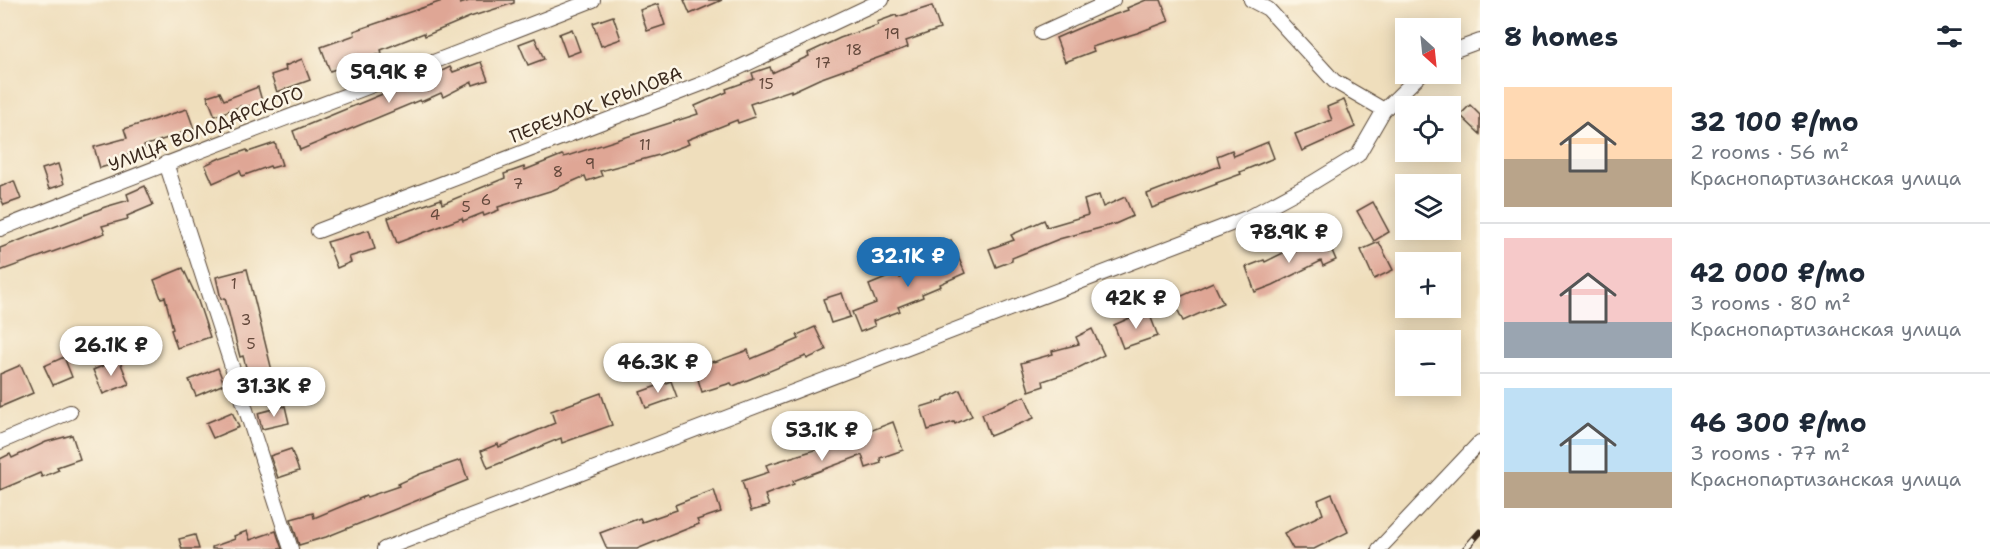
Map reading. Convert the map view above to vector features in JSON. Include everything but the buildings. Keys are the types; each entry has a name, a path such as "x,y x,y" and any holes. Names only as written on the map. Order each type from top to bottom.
{"street":[{"name":"УЛИЦА ВОЛОДАРСКОГО","path":"0,229 593,0"},
{"name":"ПЕРЕУЛОК КРЫЛОВА","path":"318,231 717,78 882,0"},
{"path":"1041,33 1113,0"},
{"path":"1251,0 1268,9 1334,81 1384,110"},
{"path":"1461,48 1480,41"},
{"path":"384,549 1249,217 1312,183 1358,154 1384,110 1411,84"},
{"path":"166,163 291,549"},
{"path":"0,442 70,411"},
{"path":"1379,549 1480,441"}],"railway":[{"path":"1465,549 1480,532"}]}
